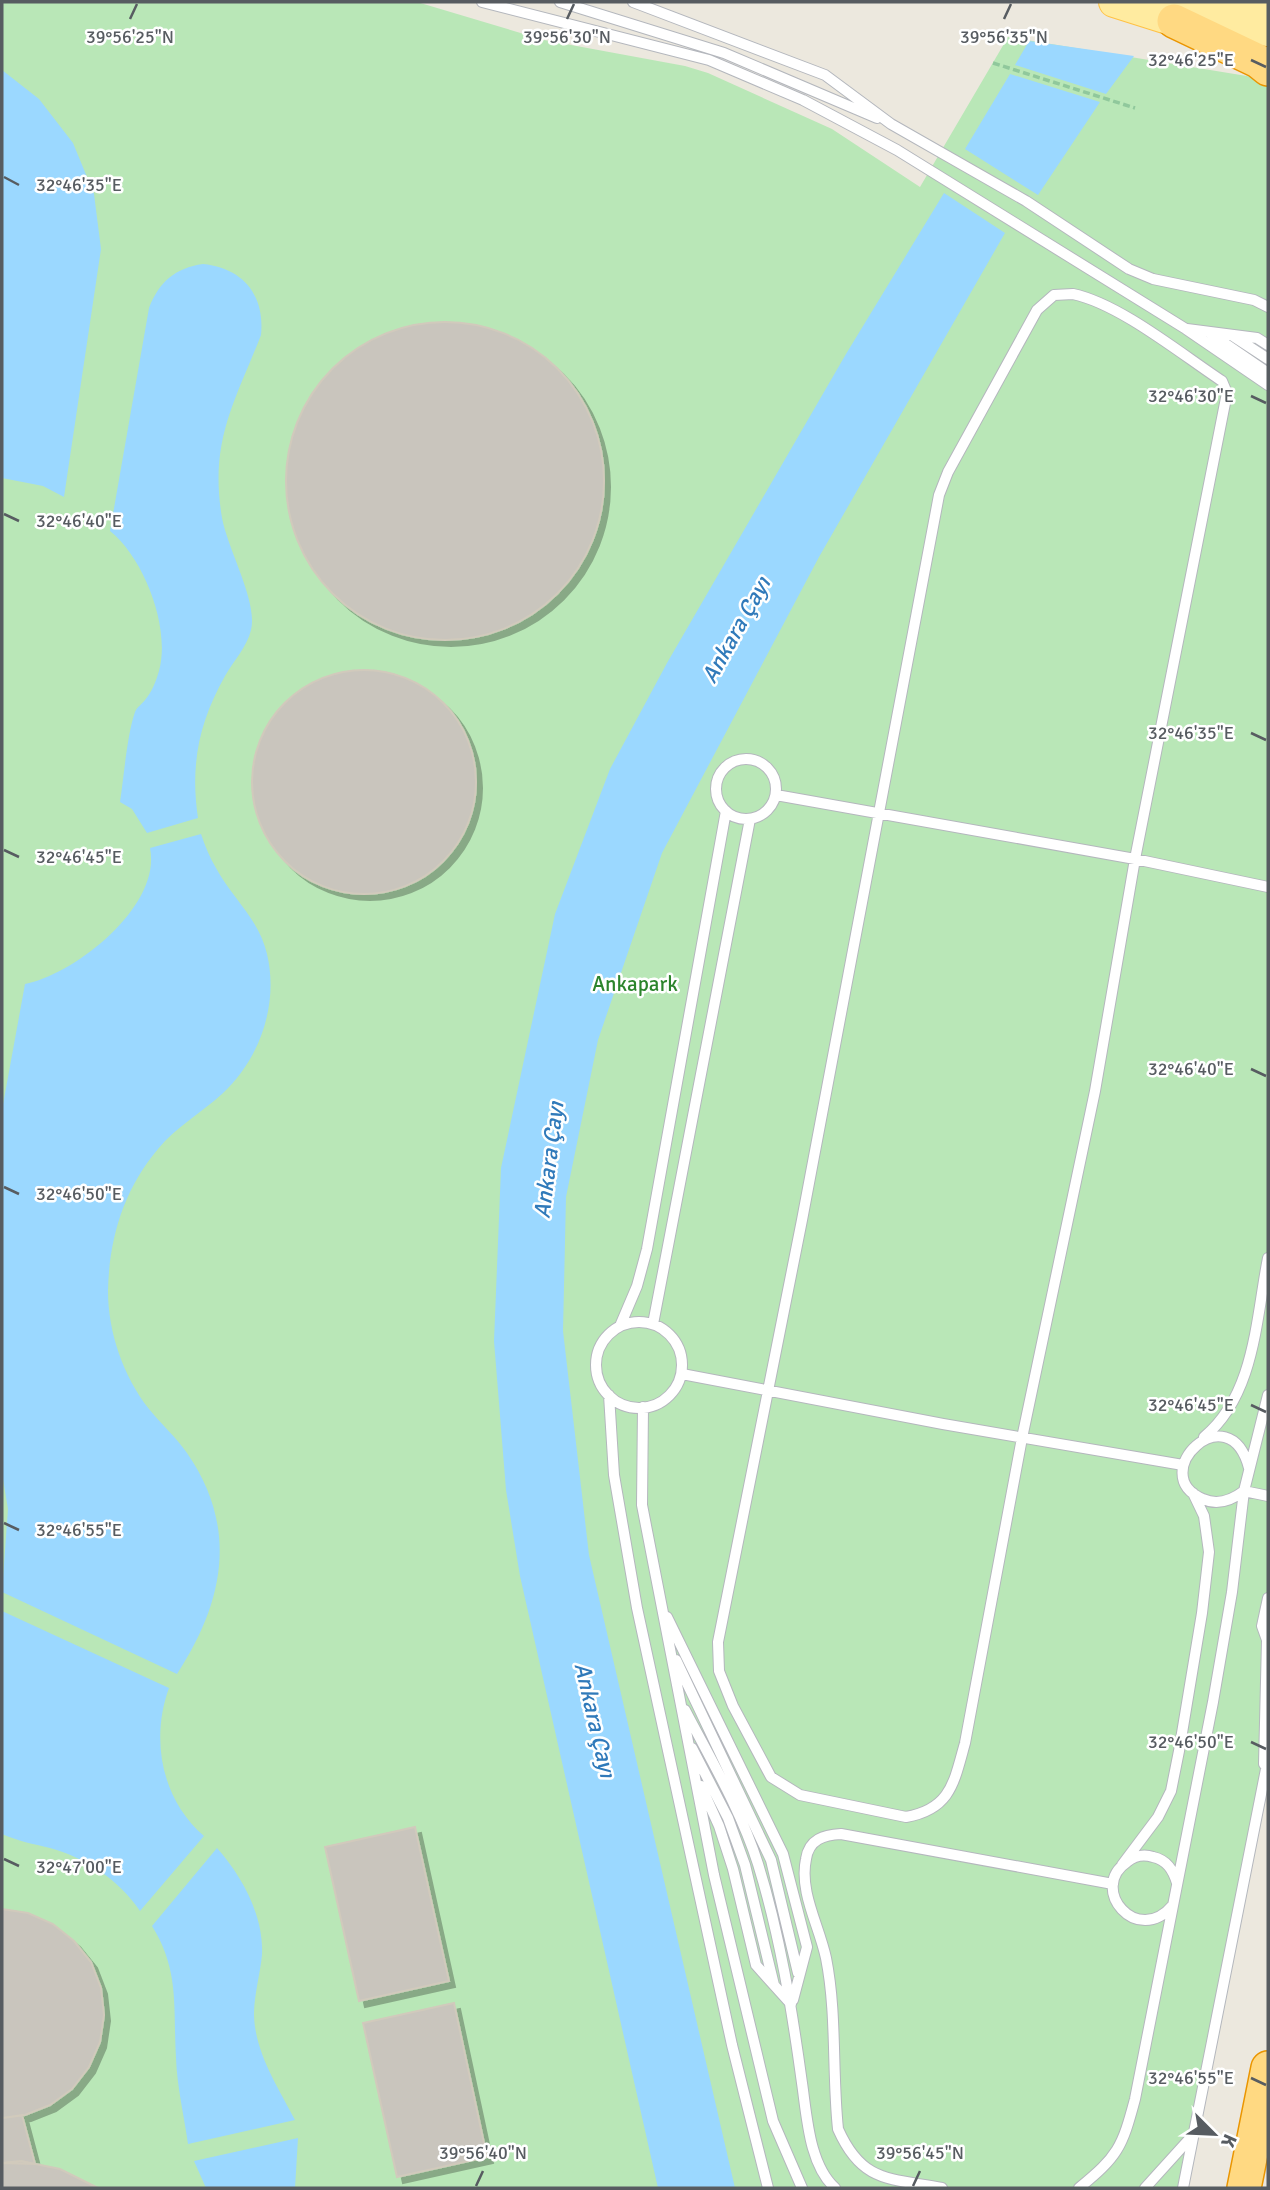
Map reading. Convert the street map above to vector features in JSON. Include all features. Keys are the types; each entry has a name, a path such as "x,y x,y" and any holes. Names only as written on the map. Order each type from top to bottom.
{"highway":[{"path":"1168,9 1268,69"},
{"path":"1244,2188 1268,2068"}],"main road":[{"path":"1114,2 1168,9 1268,31"},
{"path":"1168,9 1268,8"}],"lane":[{"path":"482,2 653,44 748,75 867,132 1186,329 1268,385"},
{"path":"559,2 724,53 891,124"},
{"path":"634,2 825,75 891,124 1026,201 1129,270 1153,279 1254,300 1268,307"},
{"path":"1054,295 1089,297 1121,315 1222,381 1227,394 1135,859 1095,1091 1022,1438 958,1767 950,1791 938,1806 923,1814 906,1816 800,1795 781,1786 771,1777 733,1706 719,1671 718,1642 939,495 954,460 1037,310 1054,295"},
{"path":"1186,329 1257,338 1268,345"},
{"path":"1208,332 1268,373"},
{"path":"1230,334 1268,359"},
{"path":"740,759 760,762 774,775 776,795 766,812 750,819 738,818 726,811 718,798 718,779 731,763 740,759"},
{"path":"776,795 1135,859 1268,887"},
{"path":"726,811 647,1249 637,1286 620,1326 600,1346 596,1360 597,1374 609,1395 614,1475 637,1608 732,2045 768,2188"},
{"path":"653,1324 750,819"},
{"path":"1173,1905 1160,1917 1150,1920 1131,1917 1116,1903 1113,1884 1122,1865 1158,1817 1171,1791 1202,1613 1209,1552 1204,1516 1183,1476 1183,1465 1186,1455 1216,1428 1239,1393 1268,1258"},
{"path":"609,1395 624,1405 643,1407 664,1400 675,1390 682,1374 680,1348 672,1336 653,1324 633,1322 620,1326"},
{"path":"682,1374 1022,1438 1183,1465"},
{"path":"1079,2188 1110,2163 1125,2136 1173,1905 1227,1620 1244,1491 1268,1395"},
{"path":"643,1407 642,1505 685,1735 714,1875 773,2121 802,2188"},
{"path":"1200,1441 1221,1437 1230,1441 1245,1455 1249,1469"},
{"path":"1193,1493 1211,1502 1221,1502 1244,1491 1268,1496"},
{"path":"1263,1785 1268,1639 1262,1626 1268,1598"},
{"path":"660,1601 783,1854 807,1947 792,2004"},
{"path":"669,1647 771,1860 799,1977"},
{"path":"680,1699 737,1813 758,1863 792,2004 812,2138 820,2170 835,2188"},
{"path":"685,1735 728,1818 745,1865 774,1985"},
{"path":"1183,2188 1268,1759"},
{"path":"694,1771 730,1858 756,1965 792,2004"},
{"path":"943,2188 890,2179 860,2166 847,2149 838,2129 826,1958 804,1883 806,1857 811,1846 827,1835 842,1834 1113,1884"},
{"path":"1122,1865 1140,1856 1160,1859 1174,1874 1177,1884"},
{"path":"1145,2188 1194,2135"}],"path":[{"path":"993,63 1135,108"}],"green space":[{"name":"Ankapark","path":"2,2 417,2 544,40 685,66 708,73 832,129 920,187 1008,37 1259,78 1268,88 1268,1780 1184,2188 2,2188"}],"water":[{"path":"1029,41 1134,56 1106,94 1015,65"},
{"path":"2,70 39,99 73,143 94,194 101,249 64,497 43,486 2,478"},
{"path":"1010,74 1100,102 1038,195 965,149"},
{"name":"Ankara Çayı","path":"944,193 1005,233 819,557 662,853 598,1040 566,1197 563,1331 589,1555 735,2188 658,2188 520,1576 506,1490 494,1341 501,1168 555,914 610,769 667,663 846,354"},
{"path":"203,264 230,271 240,278 255,296 261,321 261,335 227,423 219,466 222,518 250,605 251,630 216,693 203,727 195,780 198,818 147,833 132,809 120,802 132,721 136,710 150,694 158,675 162,654 161,635 158,615 144,576 134,558 110,531 149,308 169,278 184,269"},
{"path":"201,834 216,868 252,919 263,941 270,973 268,1011 256,1048 235,1080 165,1141 136,1181 115,1233 108,1291 114,1338 125,1368 140,1396 187,1453 203,1481 214,1509 219,1537 215,1592 206,1620 177,1674 2,1592 8,1509 2,1473 2,1110 25,984 67,967 111,934 129,914 143,892 150,870 150,848"},
{"path":"2,1611 169,1688 161,1728 164,1768 178,1805 204,1836 140,1911 122,1889 89,1864 63,1852 2,1834"},
{"path":"217,1848 243,1884 255,1911 262,1940 262,1955 254,2008 255,2029 268,2069 295,2120 188,2144 179,2090 171,1974 161,1943 152,1926"},
{"path":"298,2138 295,2188 206,2188 194,2161"}],"building":[{"path":"445,322 476,325 506,334 546,358 568,380 592,420 601,450 604,481 601,512 592,542 568,582 546,604 506,628 476,637 445,640 414,637 384,628 344,604 322,582 298,542 289,512 286,481 289,450 298,420 322,380 344,358 384,334 414,325"},
{"path":"353,670 375,670 417,683 435,695 451,711 468,739 476,782 468,825 451,853 435,869 407,886 375,894 353,894 311,881 293,869 277,853 260,825 252,793 252,771 265,729 277,711 293,695 321,678"},
{"path":"415,1827 449,1981 359,2001 325,1847"},
{"path":"2,1909 28,1913 53,1924 74,1941 91,1962 101,1988 104,2015 100,2042 89,2067 72,2089 50,2105 25,2115 2,2118"},
{"path":"454,2003 487,2157 397,2177 363,2023"},
{"path":"22,2115 35,2164 2,2163 2,2118"},
{"path":"21,2161 60,2169 98,2188 2,2188 2,2163"}]}
